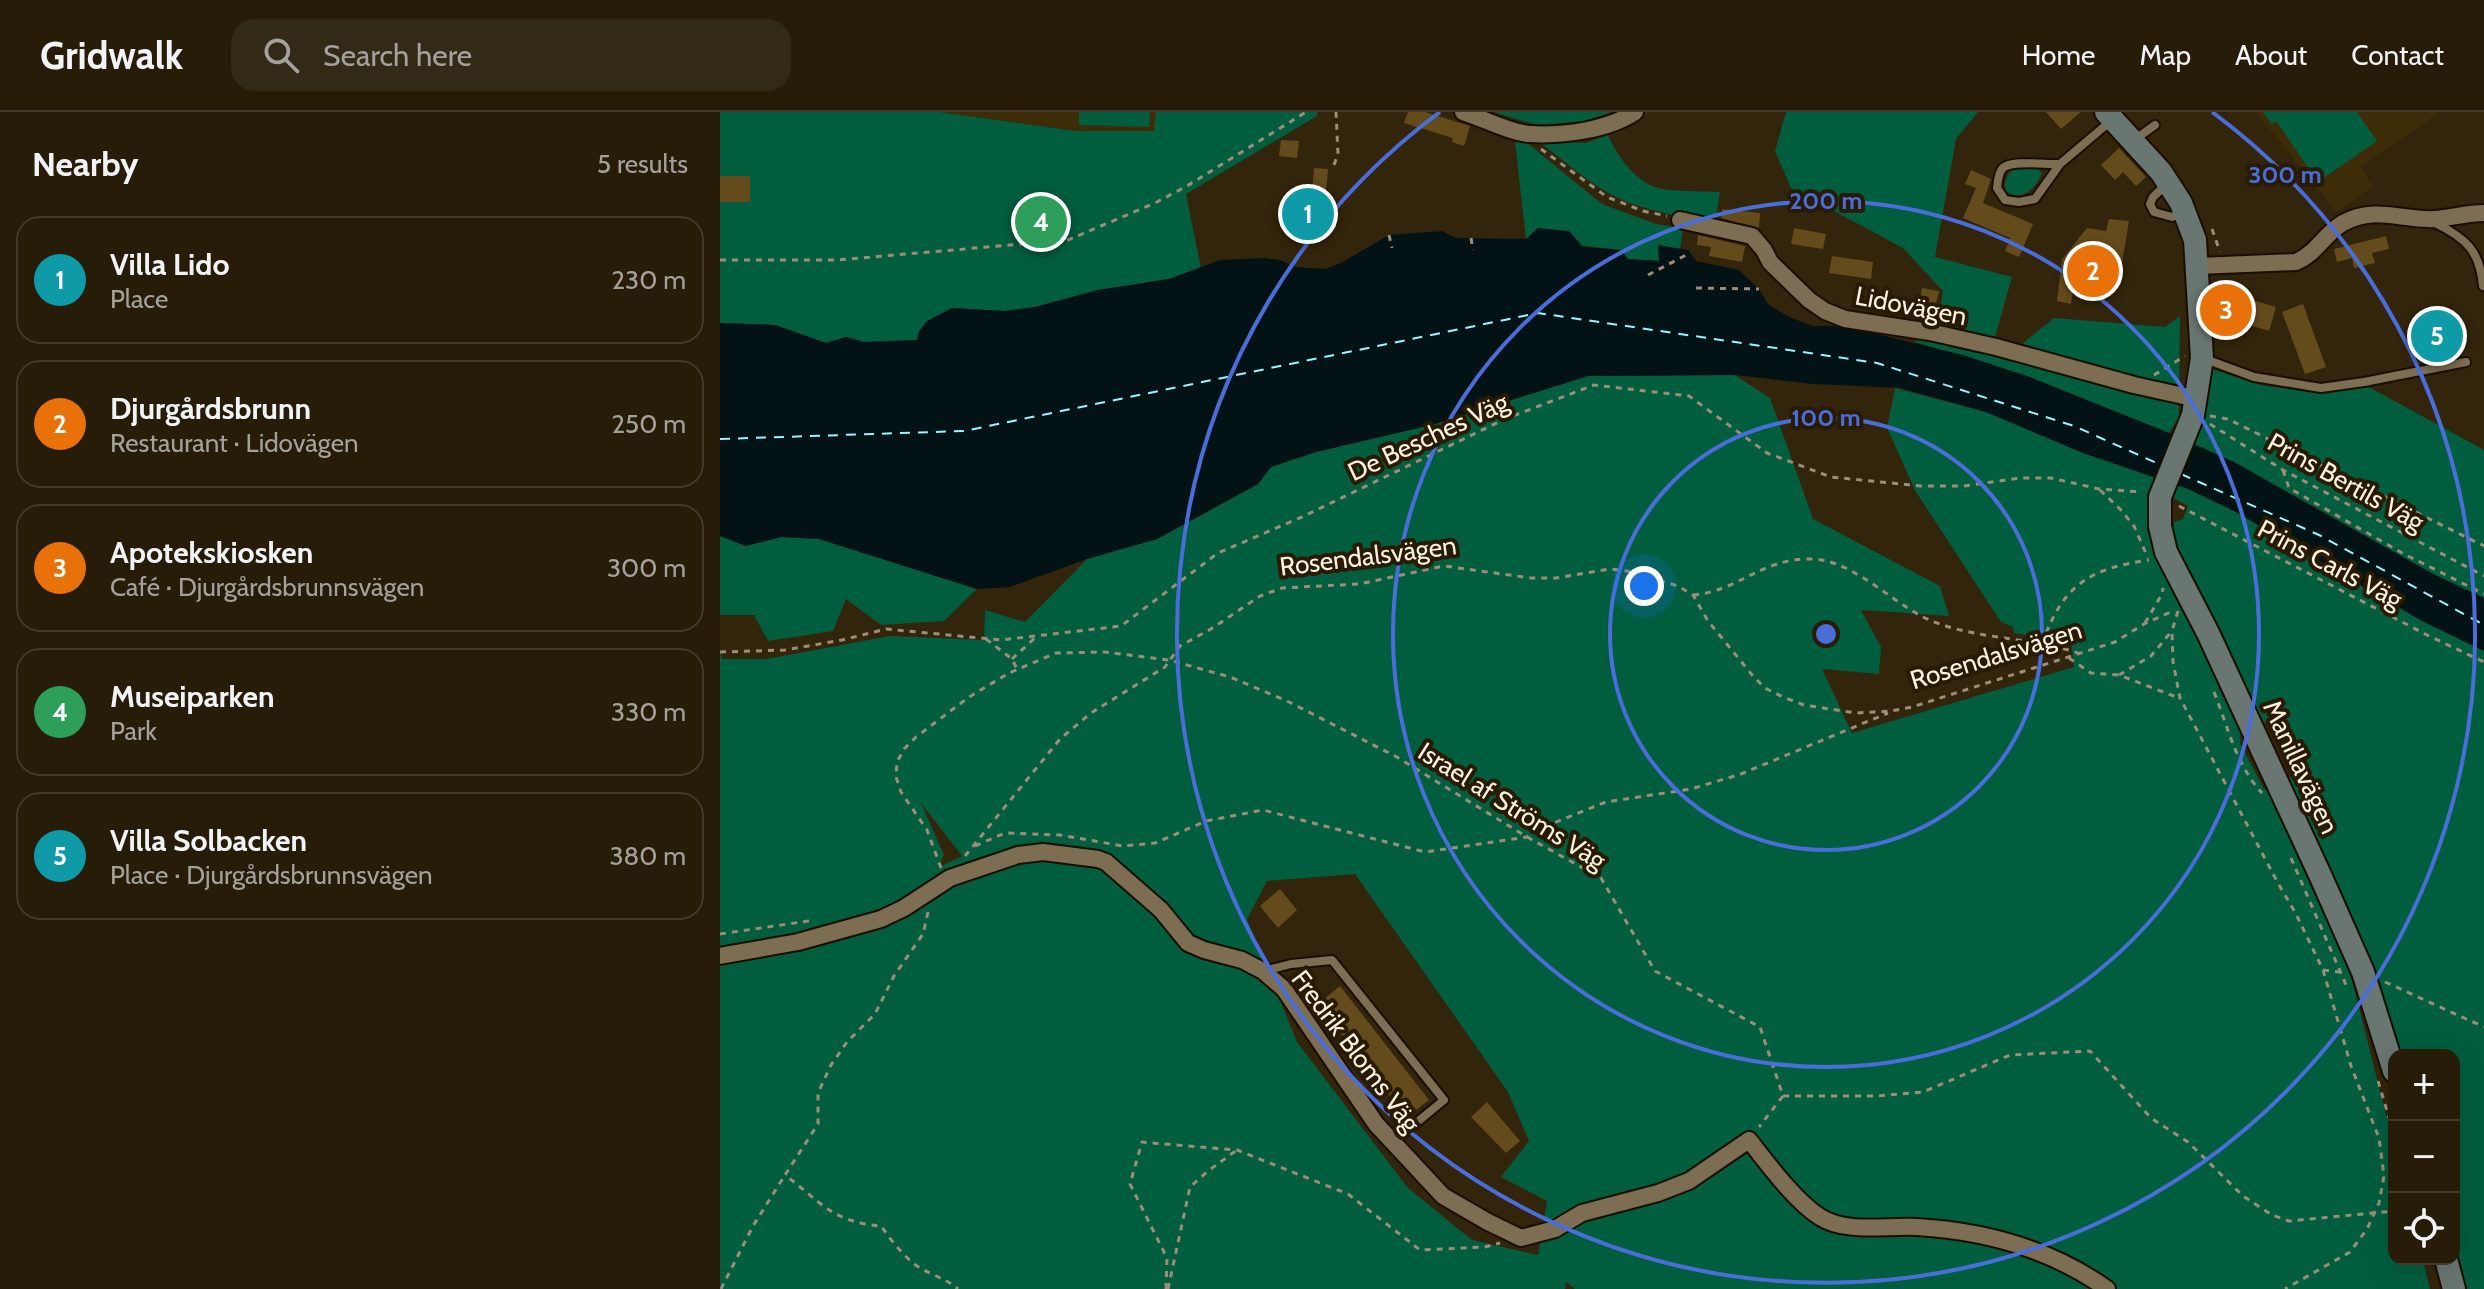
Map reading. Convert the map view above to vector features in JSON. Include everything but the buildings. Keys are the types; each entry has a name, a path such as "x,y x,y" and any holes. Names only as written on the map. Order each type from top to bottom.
{"street":[{"path":"1463,112 1528,134 1588,130 1619,122 1635,112"},
{"path":"2109,116 2168,183 2192,227 2198,266 2193,357 2194,408 2162,493"},
{"path":"2198,266 2296,262 2309,257 2340,225 2373,213 2427,219 2484,213"},
{"name":"Lidovägen","path":"1680,220 1752,236 1770,262 1809,300 1845,319 1930,332 1996,347 2134,385 2194,408"},
{"name":"Manillavägen","path":"2162,493 2162,536 2168,568 2208,633 2270,765 2352,972 2386,1074"},
{"name":"Fredrik Bloms Väg","path":"946,881 1030,852 1067,853 1106,862 1161,910 1188,943 1242,960 1263,971 1284,989 1376,1124 1443,1196 1521,1238"},
{"path":"720,956 798,942 881,919 946,881"},
{"path":"1521,1238 1555,1229 1582,1213 1658,1193 1689,1181 1749,1140 1778,1177 1821,1218 1845,1225 1915,1226 1989,1236 2061,1260 2107,1289"},
{"path":"2448,1265 2454,1289"}],"lane":[{"path":"2060,164 2005,165 2000,171 1997,188 2005,200 2019,202 2035,199 2060,164 2109,116"},
{"path":"2133,141 2155,125"},
{"path":"2427,219 2452,231 2473,249 2482,267 2483,286"},
{"path":"2193,357 2254,377 2321,388 2466,362"},
{"path":"1263,971 1291,964 1332,960 1444,1100 1393,1142"}],"path":[{"path":"720,260 837,260 1068,240 1176,192 1300,112"},
{"path":"1295,116 1306,112"},
{"path":"1334,165 1338,154 1336,112"},
{"path":"1528,134 1545,153 1607,197 1643,211 1680,220"},
{"path":"1389,235 1392,248"},
{"path":"1471,238 1473,250"},
{"path":"1648,275 1690,253"},
{"path":"1696,288 1759,289"},
{"path":"2134,385 2193,357 2194,408 2228,419 2484,546"},
{"name":"De Besches Väg","path":"720,652 785,650 886,629 986,639 1121,626 1218,553 1302,517 1505,419 1594,385 1689,396 1767,453 1831,477 1921,486 1964,486 2020,478 2051,478 2099,489 2162,493"},
{"name":"Prins Bertils Väg","path":"2194,408 2214,428 2283,470 2484,576"},
{"path":"2283,470 2289,488 2404,554 2484,594"},
{"path":"2099,489 2134,526 2149,560"},
{"name":"Prins Carls Väg","path":"2162,493 2416,630 2484,662"},
{"path":"1693,595 1712,594 1766,566 1795,559 1813,559 1831,563 1859,577 1921,616 1946,627 2079,653"},
{"path":"2042,644 2052,616 2074,586 2110,567 2149,560 2168,568 2162,594 2144,624"},
{"name":"Rosendalsvägen","path":"972,847 1060,739 1091,713 1165,667 1180,646 1260,596 1282,588 1359,584 1435,567 1463,567 1531,578 1556,578 1610,569 1651,577 1693,595 1708,621 1765,688 1804,705 1856,713 1891,711 2069,658 2115,642 2179,608"},
{"path":"2179,608 2185,622"},
{"path":"2179,608 2172,631 2173,662 2180,698 2323,970 2351,1066 2379,1138 2384,1176 2379,1203 2350,1252 2285,1289"},
{"path":"2119,675 2151,656 2172,631"},
{"path":"1012,659 1037,636"},
{"path":"986,639 1012,659 1017,669"},
{"path":"946,881 927,830 901,792 896,777 897,762 904,749 932,723 969,697 1017,669 1056,653 1078,651 1169,660"},
{"path":"2069,658 2091,673 2119,675 2180,698"},
{"name":"Israel af Ströms Väg","path":"1169,660 1230,677 1287,701 1395,756 1527,837 1601,878 1655,971 1760,1027 1783,1096"},
{"path":"2214,692 2239,757 2250,780 2262,793"},
{"path":"963,857 972,847 1005,833 1060,835 1123,846 1155,843 1206,821 1263,810 1425,852 1527,837 1536,830 1606,802 1691,789 1741,774 1891,711"},
{"path":"2286,848 2352,972 2351,997"},
{"path":"721,1289 753,1226 818,1124 818,1093 831,1065 847,1042 875,1014 894,976 923,934 930,890"},
{"path":"720,934 819,919"},
{"path":"2323,970 2352,972 2484,1027"},
{"path":"1749,1140 1783,1096 1875,1096 1923,1092 2010,1055 2090,1051 2151,1118 2188,1142 2243,1196 2272,1215 2289,1221 2388,1212"},
{"path":"2386,1074 2392,1121"},
{"path":"1167,1289 1167,1258 1130,1184 1142,1142 1237,1150 1348,1194 1420,1250 1485,1247 1521,1238"},
{"path":"1167,1289 1190,1187 1237,1150"},
{"path":"785,1175 821,1207 864,1225 881,1226 893,1243 917,1266 945,1278 958,1289"}],"shaded area":[{"path":"939,112 1156,112 1155,131 1076,131"},
{"path":"2256,112 2440,112 2361,167 2373,187 2336,212"},
{"path":"1538,228 1569,231 1583,247 1621,250 1628,259 1659,261 1658,245 1688,250 1696,261 1739,270 1759,289 1768,304 1789,317 1813,326 1844,326 1963,355 2027,376 2234,462 2433,574 2484,598 2484,651 2422,621 2238,513 2188,489 2083,453 1986,412 1900,388 1813,384 1735,375 1588,376 1435,424 1316,452 1271,467 1258,484 1157,539 1087,559 1010,587 977,589 819,539 781,537 746,546 720,536 720,323 775,325 826,343 846,337 864,342 917,340 919,331 927,321 952,308 1004,311 1035,307 1098,290 1169,279 1220,260 1264,258 1280,260 1296,267 1325,269 1389,235 1442,231 1456,238 1526,239"}],"green space":[{"path":"720,112 939,112 1076,131 1154,131 1156,112 1317,112 1317,116 1186,194 1201,268 1169,279 1098,290 1035,307 1004,311 952,308 918,340 864,342 846,337 826,343 775,325 720,323"},
{"path":"1079,112 1150,112 1149,127 1079,125"},
{"path":"1494,112 1611,112 1585,121 1537,125"},
{"path":"1786,112 1978,112 1956,139 1935,257 2012,277 1995,337 2022,344 2054,318 2165,327 2180,316 2179,417 2169,433 2027,376 1915,342 1938,324 1943,291 1903,248 1791,188 1775,151"},
{"path":"2263,112 2357,112 2377,141 2318,182 2276,121 2272,124"},
{"path":"1608,135 1627,166 1647,184 1668,190 1720,192 1715,224 1624,201 1584,177 1540,143 1586,143"},
{"path":"1515,142 1526,142 1602,204 1656,224 1683,228 1680,249 1659,246 1659,261 1628,259 1621,250 1526,239"},
{"path":"2018,166 2036,166 2042,173 2036,184 2022,195 2006,191 2006,179"},
{"path":"2212,369 2261,385 2315,393 2367,386 2484,450 2484,598 2433,574 2234,462 2191,443 2206,410"},
{"path":"1735,375 1770,398 1813,519 1940,586 1949,616 1861,610 1881,647 1879,674 1822,669 1852,733 2074,667 2071,643 2014,633 2013,627 2001,622 1916,492 1887,428 1895,388 1986,412 2083,453 2160,480 2148,515 2147,531 2241,723 2240,743 2264,789 2272,790 2351,976 2388,1122 2388,1265 2424,1265 2430,1289 1575,1289 1566,1282 1565,1289 720,1289 720,650 722,659 767,659 890,636 984,640 985,610 1025,622 1087,559 1157,539 1258,484 1271,467 1316,452 1435,424 1588,376","holes":["921,803 962,856 937,868 944,855","1355,874 1508,1092 1529,1141 1501,1177 1547,1201 1538,1255 1472,1240 1408,1188 1297,1042 1247,919 1267,881"]},
{"path":"2174,484 2221,504 2365,588 2484,651 2484,1289 2462,1289 2456,1265 2460,1265 2460,1049 2395,1049 2288,783 2295,766 2278,727 2260,720 2176,553 2172,536 2174,522 2183,519 2188,506 2170,496"},
{"path":"720,536 746,546 781,537 819,539 977,589 944,621 881,625 846,599 833,631 768,641 754,615 720,615"}],"ferry route":[{"path":"720,439 964,431 1538,313 1877,363 2074,426 2161,465"},
{"path":"2181,474 2319,535 2484,625"}],"place":[{"name":"Villa Lido","path":"1308,214"},
{"name":"Museiparken","path":"1041,222"},
{"name":"Djurgårdsbrunn","path":"2093,271"},
{"name":"Apotekskiosken","path":"2226,310"},
{"name":"Villa Solbacken","path":"2437,336"}]}
